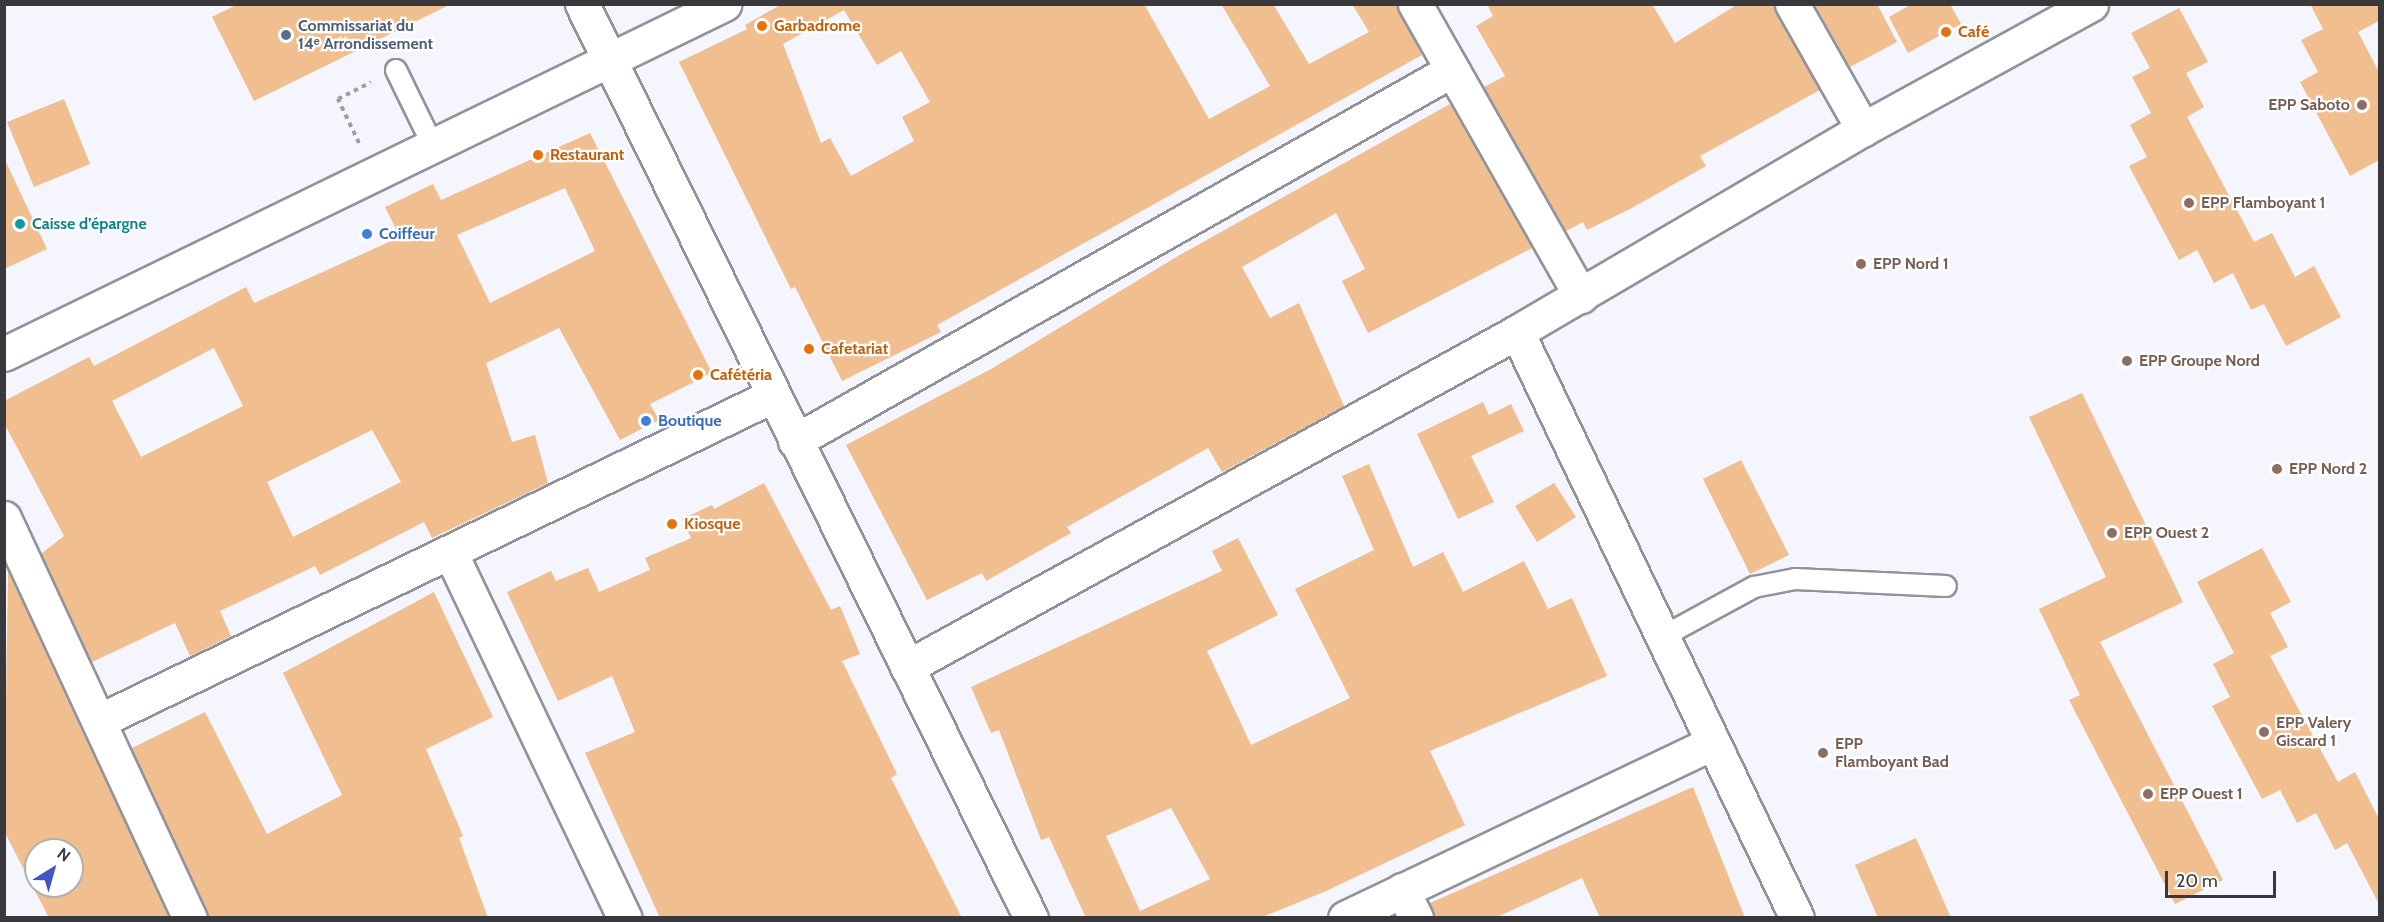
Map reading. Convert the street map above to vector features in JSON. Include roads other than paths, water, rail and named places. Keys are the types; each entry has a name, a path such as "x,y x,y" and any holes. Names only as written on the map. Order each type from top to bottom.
{"street":[{"path":"582,4 772,396 1031,918"},
{"path":"4,354 374,174 609,63 724,4"},
{"path":"1415,4 1581,296"},
{"path":"1792,4 1863,129"},
{"path":"907,667 1517,332 1863,129 2091,4"},
{"path":"795,441 1452,70"},
{"path":"1517,332 1797,918"},
{"path":"99,721 450,554 772,396"},
{"path":"4,518 190,918"},
{"path":"450,554 625,918"},
{"path":"1345,918 1409,904 1712,743"}],"lane":[{"path":"396,70 433,146"},
{"path":"1662,637 1754,587 1795,579 1947,586"}],"place":[{"name":"Garbadrome","path":"762,26"},
{"name":"Café","path":"1946,32"},
{"name":"Commissariat du 14ᵉ Arrondissement","path":"286,35"},
{"name":"EPP Saboto","path":"2362,105"},
{"name":"Restaurant","path":"538,155"},
{"name":"EPP Flamboyant 1","path":"2189,203"},
{"name":"Caisse d’épargne","path":"20,224"},
{"name":"Coiffeur","path":"367,234"},
{"name":"EPP Nord 1","path":"1861,264"},
{"name":"Cafetariat","path":"809,349"},
{"name":"EPP Groupe Nord","path":"2127,361"},
{"name":"Cafétéria","path":"698,375"},
{"name":"Boutique","path":"646,421"},
{"name":"EPP Nord 2","path":"2277,469"},
{"name":"Kiosque","path":"672,524"},
{"name":"EPP Ouest 2","path":"2112,533"},
{"name":"EPP Valery Giscard 1","path":"2264,732"},
{"name":"EPP Flamboyant Bad","path":"1823,753"},
{"name":"EPP Ouest 1","path":"2148,794"}]}
